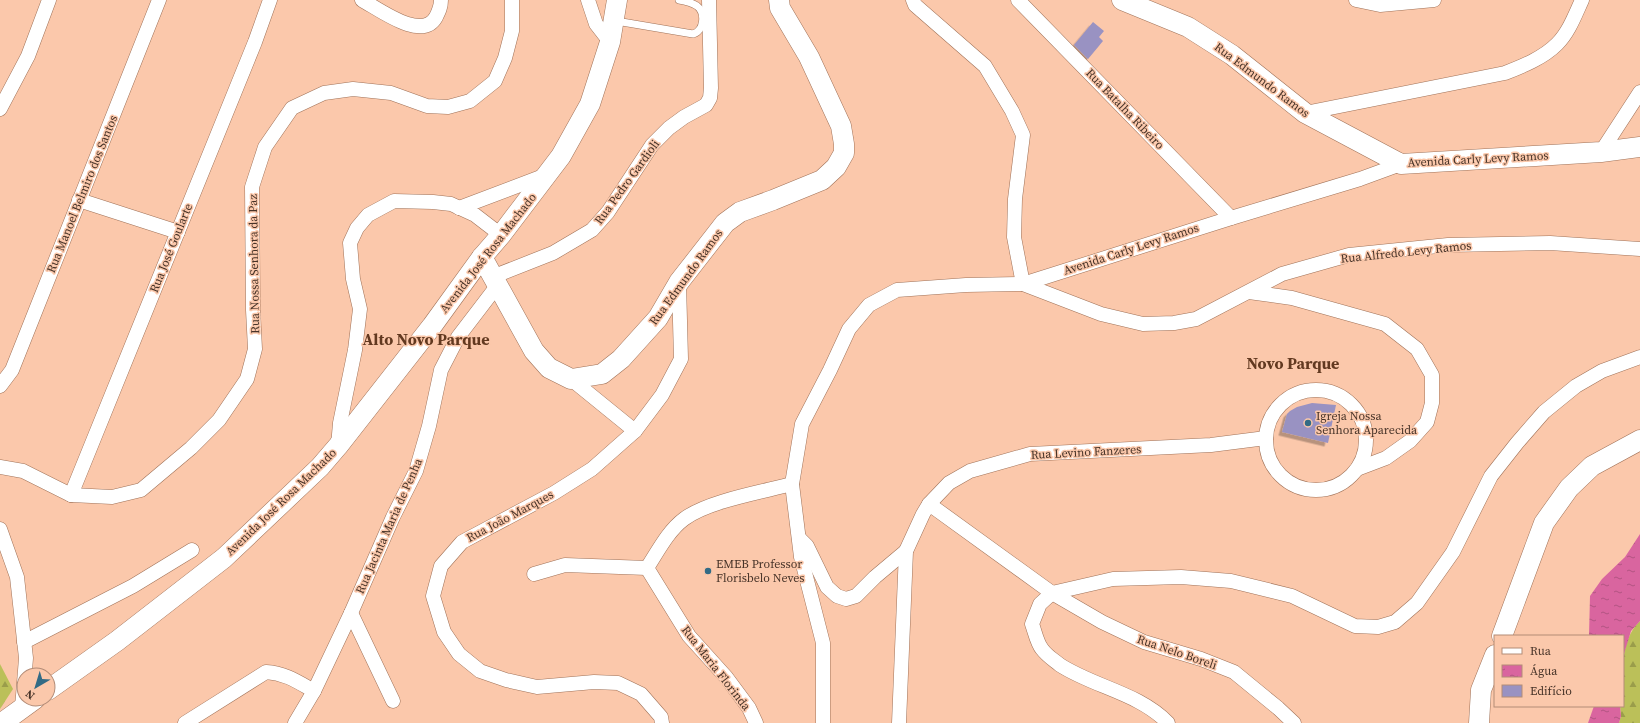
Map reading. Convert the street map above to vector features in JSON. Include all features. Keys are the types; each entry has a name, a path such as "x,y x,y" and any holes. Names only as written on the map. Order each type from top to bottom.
{"street":[{"path":"0,109 28,56 49,0"},
{"name":"Rua Manoel Belmiro dos Santos","path":"0,386 12,370 159,0"},
{"name":"Rua José Goularte","path":"71,495 255,42 270,0"},
{"path":"362,0 409,26 423,27 434,20 441,7 441,0"},
{"name":"Rua Nossa Senhora da Paz","path":"0,467 23,471 71,495 112,496 141,490 191,448 219,420 247,379 255,348 253,310 252,187 265,147 292,108 324,93 354,89 391,93 428,106 448,107 470,101 495,81 505,58 512,31 512,0"},
{"path":"588,0 596,24 610,42"},
{"name":"Avenida José Rosa Machado","path":"56,684 117,641 224,558 320,467 338,446 432,326 482,258 502,235 561,156 590,104 610,42 617,0"},
{"name":"Rua Pedro Gardioli","path":"494,282 553,253 592,230 608,212 652,145 679,120 706,105 710,98 711,88 709,0"},
{"name":"Rua Edmundo Ramos","path":"571,380 602,374 621,359 658,318 679,282 725,223 740,212 822,180 836,167 844,153 841,126 809,58 780,8 779,0"},
{"path":"913,0 915,5 985,66 1012,111 1023,135 1015,199 1014,238 1023,284"},
{"name":"Rua Batalha Ribeiro","path":"1018,0 1231,218"},
{"name":"Rua Edmundo Ramos","path":"1122,0 1188,27 1232,55 1305,113 1401,164"},
{"path":"1356,0 1380,5 1434,0"},
{"path":"1305,113 1505,73 1531,63 1557,44 1570,26 1582,0"},
{"path":"1601,152 1640,92"},
{"name":"Avenida Carly Levy Ramos","path":"798,536 792,484 802,424 830,370 848,329 869,305 897,290 966,285 1023,284 1360,179 1401,164 1601,152 1640,147"},
{"path":"459,208 548,174"},
{"path":"80,200 178,232"},
{"path":"338,446 340,423 355,350 360,309 353,279 350,243 357,228 368,215 394,201 433,202 451,204 475,215 502,235"},
{"name":"Rua Alfredo Levy Ramos","path":"1023,284 1101,314 1143,324 1174,323 1196,318 1282,274 1349,255 1448,245 1550,243 1640,249"},
{"path":"482,258 494,282 534,351 549,368 571,380 635,431"},
{"name":"Rua Jacinta Maria de Penha","path":"295,723 314,691 351,613 393,517 416,471 428,426 440,370 458,337 494,282"},
{"name":"Rua João Marques","path":"662,723 661,717 641,694 618,683 594,682 537,687 506,680 480,671 459,654 444,632 433,596 441,566 462,542 554,492 592,469 635,431 662,395 681,359 679,282"},
{"path":"1249,292 1292,298 1386,324 1417,349 1432,375 1432,403 1427,422 1410,441 1386,458 1357,469"},
{"path":"1168,723 1160,715 1124,694 1069,670 1050,658 1041,649 1032,624 1040,604 1052,593 1113,579 1182,577 1231,581 1292,596 1355,626 1378,627 1395,622 1417,603 1454,552 1491,476 1544,412 1576,386 1602,371 1640,357"},
{"path":"1322,390 1338,395 1351,404 1361,417 1366,433 1366,450 1357,469 1349,478 1335,487 1319,490 1302,488 1287,481 1276,470 1268,455 1266,438 1269,422 1277,408 1290,397 1305,391 1322,390"},
{"name":"Rua Levino Fanzeres","path":"899,723 906,551 929,504 949,483 970,471 1030,454 1211,445 1266,438"},
{"path":"1502,635 1544,523 1569,488 1592,466 1640,440"},
{"path":"534,574 566,565 647,568 671,532 684,519 712,505 792,484"},
{"name":"Rua Nelo Boreli","path":"929,504 1052,593 1102,622 1144,642 1201,659 1234,672 1294,723"},
{"path":"0,529 17,577 27,667"},
{"path":"798,536 807,546 827,587 837,596 846,599 856,596 875,577 906,551"},
{"path":"798,536 800,557 823,643 823,723"},
{"path":"24,642 133,586 192,550"},
{"name":"Rua Maria Florinda","path":"647,568 688,636 726,677 749,708 756,723"},
{"path":"351,613 393,701"},
{"path":"1479,723 1481,690 1494,658"},
{"path":"185,723 266,672 287,676 314,691"},
{"path":"2,723 24,707"}],"lane":[{"path":"613,21 693,34 698,33 702,28 702,13 698,7 690,2 678,0"}],"green space":[{"path":"1640,621 1640,723 1619,723 1621,716 1620,707 1624,707 1624,656 1628,639"},
{"path":"0,664 13,689 0,709"}],"water":[{"path":"1640,534 1640,621 1631,631 1624,654 1624,635 1589,635 1590,596 1602,579 1625,557"},
{"path":"1594,707 1620,707 1621,716 1619,723 1588,723"}],"building":[{"path":"1093,22 1104,31 1099,37 1103,41 1088,59 1074,45"},
{"name":"Igreja Nossa Senhora Aparecida","path":"1312,403 1336,405 1328,443 1282,432 1287,414 1290,411 1297,407"}],"place":[{"name":"Igreja Nossa Senhora Aparecida","path":"1308,423"},
{"name":"EMEB Professor Florisbelo Neves","path":"708,571"}],"district":[{"name":"Alto Novo Parque","path":"426,339"},
{"name":"Novo Parque","path":"1293,363"}]}
